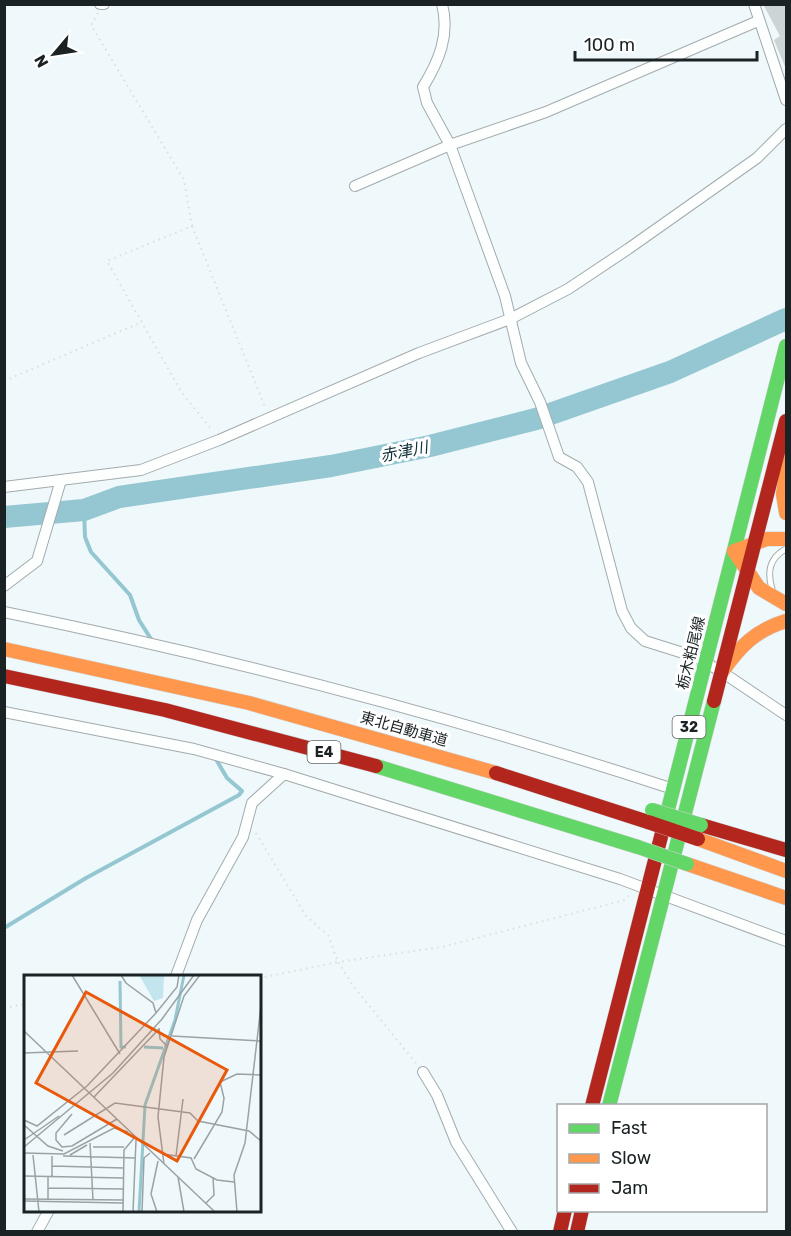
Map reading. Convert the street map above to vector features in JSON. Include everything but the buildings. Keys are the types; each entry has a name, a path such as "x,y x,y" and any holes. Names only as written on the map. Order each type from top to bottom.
{"main road":[{"name":"栃木粕尾線","path":"592,1104 641,887 673,789 784,366 786,348"},
{"name":"32","path":"610,1104 786,421"},
{"path":"783,435 786,474 783,494 786,513"},
{"path":"786,539 767,539 734,552 759,588 786,604"},
{"path":"722,672 741,644 768,626 786,621"},
{"name":"東北自動車道","path":"4,649 158,681 300,716 571,796 650,816 700,832 786,871"},
{"name":"E4","path":"4,676 148,707 290,742 432,782 786,898"},
{"path":"700,832 786,850"},
{"path":"560,1232 565,1212"},
{"path":"577,1232 582,1212"}],"street":[{"path":"442,4 446,29 437,63 423,87 427,103 450,145 502,287 521,363 540,402 559,457 577,467 588,482 613,579 631,628 645,641 705,663 722,672 786,716"},
{"path":"754,4 786,100"},
{"path":"355,186 450,145 546,112 758,21"},
{"path":"4,487 141,470 219,440 420,353 510,319 568,289 628,249 757,158 786,129"},
{"path":"4,586 37,561 61,480"},
{"path":"4,612 234,663 542,746 673,789"},
{"path":"4,712 194,749 284,774 641,887 786,941"},
{"path":"176,975 197,920 243,837 252,803 284,774"},
{"path":"423,1072 437,1095 456,1142 512,1232"},
{"path":"36,1232 48,1212"}],"lane":[{"path":"786,549 775,557 769,566 768,576 772,589 786,604"}],"path":[{"path":"102,5 91,25 184,180 192,226 269,418"},
{"path":"192,226 107,261 182,393 219,440"},
{"path":"4,381 142,322"},
{"path":"248,819 306,916 328,935 338,962 354,987 423,1072"},
{"path":"261,978 338,962 442,946 625,900 641,887"},
{"path":"4,1008 24,1004"}],"waterway":[{"name":"赤津川","path":"4,517 84,510 119,497 331,466 430,446 536,419 670,372 786,319"},
{"path":"84,510 85,537 91,552 130,595 139,620 151,639"},
{"path":"4,928 86,878 239,795 242,791 227,778 217,761"}],"traffic: fast":[{"path":"665,821 786,346"},
{"path":"610,1104 714,701"},
{"path":"376,766 638,847"},
{"path":"652,810 701,825"},
{"path":"638,847 687,864"}],"traffic: slow":[{"path":"783,435 786,474 783,494 786,513"},
{"path":"786,539 767,539 734,551 759,588 786,604"},
{"path":"722,672 735,654 757,634 786,621"},
{"path":"4,649 249,703 496,773"},
{"path":"698,839 786,871"},
{"path":"687,864 786,898"}],"traffic: jam":[{"path":"714,701 786,421"},
{"path":"4,676 165,710 376,766"},
{"path":"496,773 648,822"},
{"path":"593,1104 665,821"},
{"path":"648,822 698,839"},
{"path":"701,825 786,850"},
{"path":"560,1232 565,1212"},
{"path":"577,1232 582,1212"}]}
